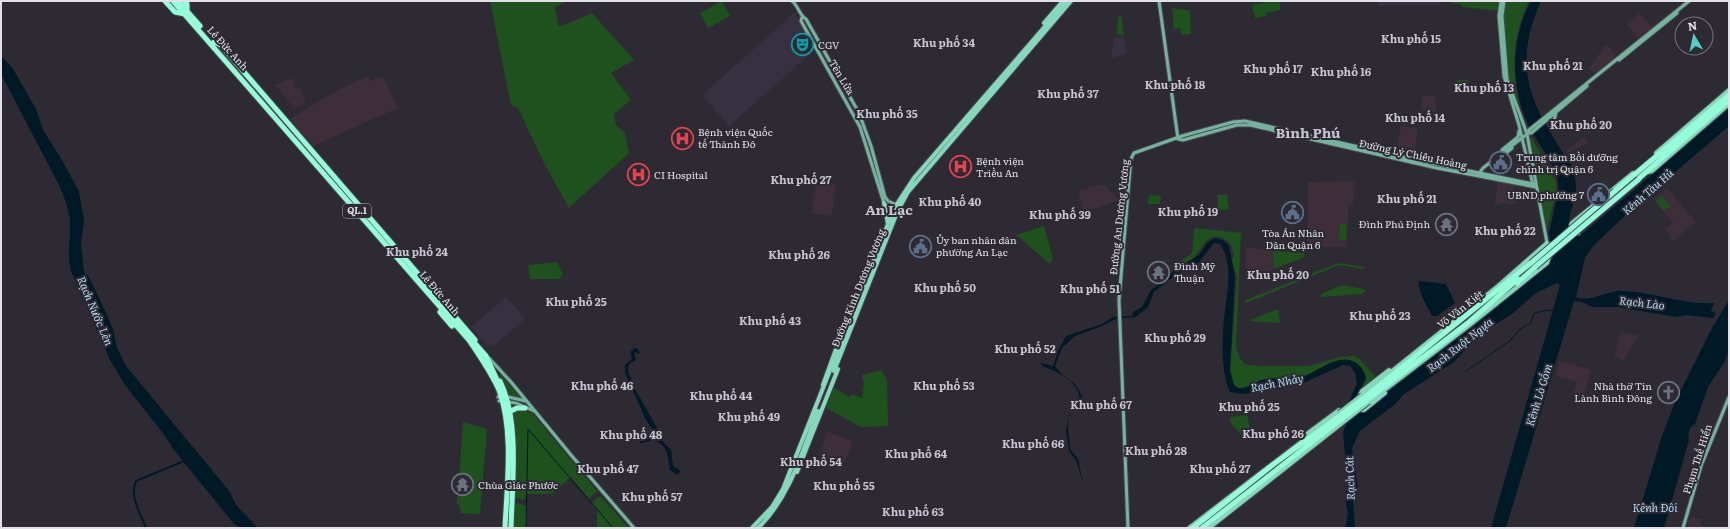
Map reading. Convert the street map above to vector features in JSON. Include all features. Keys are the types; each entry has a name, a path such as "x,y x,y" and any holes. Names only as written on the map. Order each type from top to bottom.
{"highway":[{"path":"165,1 175,12 184,11 187,4 185,1"},
{"name":"Lê Đức Anh","path":"170,1 176,8 184,11"},
{"name":"Lê Đức Anh","path":"174,1 214,42 221,47 487,357 509,412 513,431 508,528"},
{"name":"Lê Đức Anh","path":"180,1 184,11 198,29 200,34 468,345 483,366 503,399 504,507 508,528"},
{"name":"Võ Văn Kiệt","path":"1486,312 1533,266 1615,191 1729,95"},
{"name":"Võ Văn Kiệt","path":"1202,528 1278,469 1365,398 1435,348 1624,188 1648,172 1729,102"},
{"path":"1615,191 1626,178"},
{"path":"1533,266 1639,178"},
{"name":"Võ Văn Kiệt","path":"1435,348 1438,338 1533,266"},
{"path":"1470,308 1481,304"},
{"path":"1435,348 1430,339 1438,338"},
{"path":"509,412 517,408 525,408"},
{"name":"Võ Văn Kiệt","path":"1193,528 1274,464 1342,416"},
{"path":"1274,464 1278,469"}],"main road":[{"name":"Đường Kinh Dương Vương","path":"886,239 888,224 934,157 940,145 970,112 990,93 1013,66 1063,1"},
{"name":"Đường Kinh Dương Vương","path":"1044,25 1067,1"},
{"name":"Đường Kinh Dương Vương","path":"1013,66 1036,43 1072,1"},
{"path":"1159,1 1178,139"},
{"path":"1502,1 1499,16 1503,70 1508,92 1523,130"},
{"path":"1478,175 1483,168 1502,153 1524,140 1529,133 1545,119 1689,1"},
{"path":"1545,119 1692,1"},
{"name":"Tên Lửa","path":"794,2 802,16 806,19 859,113 871,146 885,197 888,201 899,207"},
{"name":"Tên Lửa","path":"802,16 801,21 860,127 884,203"},
{"path":"1639,178 1631,189 1579,233 1575,233 1571,227 1571,224 1575,220 1729,90"},
{"name":"Đường Kinh Dương Vương","path":"754,527 772,507 783,489 819,406 910,182 977,112 990,93"},
{"name":"Võ Văn Kiệt","path":"1648,172 1729,102"},
{"path":"1516,110 1520,112 1529,133 1530,162"},
{"path":"1516,110 1530,162 1548,243"},
{"path":"1502,153 1502,150 1520,135 1516,110"},
{"path":"1553,126 1556,111"},
{"name":"Đường Lý Chiêu Hoàng","path":"1178,139 1183,140 1237,125 1246,125 1535,186"},
{"name":"Đường An Dương Vương","path":"1128,528 1119,311 1124,226 1131,159 1134,154 1178,139"},
{"path":"1502,153 1506,153 1520,142 1525,159 1530,162"},
{"path":"1483,168 1485,175"},
{"name":"Đường Lý Chiêu Hoàng","path":"1478,175 1485,175 1535,186"},
{"path":"884,203 888,207 899,207"},
{"path":"884,203 888,224"},
{"name":"Võ Văn Kiệt","path":"1365,398 1402,362 1548,243"},
{"name":"Võ Văn Kiệt","path":"1365,398 1409,372 1435,348 1486,312 1541,268 1548,261 1548,243"},
{"name":"Đường Kinh Dương Vương","path":"754,527 781,505 789,492 869,265 878,249 884,245"},
{"path":"1534,255 1541,268"},
{"path":"487,357 511,382 634,528"},
{"path":"1402,362 1362,391 1360,395 1362,410 1404,378 1409,372"},
{"name":"Phạm Thế Hiển","path":"1683,528 1704,459 1729,397"},
{"path":"503,399 526,401"},
{"path":"503,399 534,411"},
{"path":"1301,440 1333,413 1338,410 1344,411 1347,417 1346,424 1304,454"},
{"name":"Võ Văn Kiệt","path":"1189,528 1301,440 1342,416"},
{"name":"Võ Văn Kiệt","path":"1209,528 1304,454 1342,416"}],"shaded area":[{"path":"1378,1 1440,1 1440,5 1378,6"},
{"path":"795,12 815,50 729,126 702,95"},
{"path":"1640,13 1653,28 1639,40 1626,24"},
{"path":"1115,37 1124,38 1126,54 1110,59"},
{"path":"1608,45 1617,57 1594,74 1589,68 1604,47"},
{"path":"368,76 371,81 383,76 398,108 313,146 288,120 340,89"},
{"path":"293,78 296,89 299,88 306,103 294,108 275,85"},
{"path":"1422,96 1435,96 1436,113 1422,110"},
{"path":"1401,125 1418,129 1414,158 1396,154"},
{"path":"1584,138 1588,143 1568,153 1567,150"},
{"path":"1355,181 1353,204 1349,204 1346,247 1308,247 1308,182"},
{"path":"816,182 836,184 832,216 811,213"},
{"path":"1498,182 1514,185 1512,194 1517,195 1515,204 1501,203 1494,206"},
{"path":"1103,184 1119,200 1084,212 1078,191"},
{"path":"1667,188 1696,222 1672,242 1666,229 1673,223 1653,199"},
{"path":"1246,247 1273,251 1274,269 1246,279"},
{"path":"506,297 525,319 492,347 490,345 488,347 471,327"},
{"path":"1623,332 1639,336 1623,360 1614,356 1621,333"},
{"path":"1560,361 1591,370 1582,399 1573,396 1577,382 1556,376"},
{"path":"827,432 853,441 842,470 817,462"},
{"path":"1690,517 1702,519 1700,525 1707,528 1687,528"}],"green space":[{"path":"490,1 567,1 555,7 558,25 562,26 592,13 634,60 611,73 631,100 614,114 616,125 625,133 629,153 569,208 544,163 518,108 511,105"},
{"path":"722,1 730,16 708,28 700,13"},
{"path":"1279,1 1281,10 1266,13 1266,16 1255,18 1252,5"},
{"path":"1452,1 1498,1 1498,11 1463,7 1460,4 1451,3"},
{"path":"1506,1 1529,1 1520,26 1515,51 1514,64 1516,90 1519,103 1510,84 1507,70 1504,39"},
{"path":"1172,8 1190,10 1191,34 1181,35 1180,28 1174,29"},
{"path":"1119,15 1121,15 1124,35 1116,34"},
{"path":"1457,80 1468,80 1469,90 1457,90"},
{"path":"1531,136 1556,182 1556,192 1547,230 1530,142"},
{"path":"1227,194 1229,210 1219,210 1217,195"},
{"path":"1149,195 1161,196 1160,204 1148,204"},
{"path":"1662,196 1670,206 1664,211 1656,201"},
{"path":"1340,224 1347,224 1346,240 1339,240"},
{"path":"1044,226 1053,259 1050,264 1016,235"},
{"path":"1194,229 1241,233 1236,348 1239,357 1245,364 1258,366 1308,366 1340,357 1354,356 1360,359 1376,378 1361,388 1365,378 1361,369 1354,363 1340,361 1332,363 1302,377 1293,379 1272,378 1259,381 1246,387 1236,387 1232,381 1230,370 1237,277 1232,261 1233,250 1227,240 1212,237 1190,261 1173,270 1171,268 1192,253"},
{"path":"1273,251 1304,253 1305,257 1274,269"},
{"path":"557,262 563,274 559,279 530,279 528,265"},
{"path":"1339,263 1365,267 1364,269 1339,265 1312,276 1312,273"},
{"path":"1303,277 1303,280 1246,303 1246,300"},
{"path":"1342,285 1364,289 1365,291 1362,294 1321,297 1321,294"},
{"path":"1278,309 1280,323 1250,321 1250,320"},
{"path":"881,370 887,380 888,426 861,427 826,408 834,388 850,397 852,394 862,398 864,383 862,375"},
{"path":"499,372 520,397 507,395"},
{"path":"520,410 532,413 597,491 589,499 571,477 552,494 526,494 524,500 515,498 513,491 515,431 513,412"},
{"path":"1247,415 1251,433 1247,437 1243,437 1229,421 1231,417"},
{"path":"463,422 487,429 480,514 461,513 459,504 457,504 458,488 461,488 461,494 466,494 467,480 459,479"},
{"path":"598,497 601,497 629,528 597,528 597,510 591,504"},
{"path":"518,503 526,506 526,528 513,528 515,504"}],"water":[{"path":"1531,1 1541,1 1532,26 1527,48 1527,68 1530,88 1546,125 1571,165 1574,174 1576,190 1569,219 1570,230 1573,236 1580,236 1729,109 1729,126 1631,210 1593,246 1585,258 1576,297 1588,298 1617,291 1635,292 1691,302 1714,303 1711,311 1716,313 1713,318 1685,315 1677,317 1617,307 1593,307 1582,302 1574,301 1506,528 1491,528 1560,285 1557,283 1536,293 1512,314 1480,334 1454,362 1404,394 1394,405 1360,431 1352,448 1358,488 1353,501 1355,528 1345,528 1348,515 1345,497 1348,483 1343,433 1348,419 1347,406 1357,383 1355,373 1350,366 1343,365 1301,384 1243,394 1230,392 1225,376 1223,346 1223,327 1228,291 1228,271 1225,253 1220,244 1214,243 1199,262 1174,276 1154,292 1148,307 1136,317 1116,319 1075,336 1062,348 1055,366 1058,371 1073,383 1077,387 1082,397 1076,409 1074,411 1079,399 1075,386 1063,376 1049,368 1042,366 1041,363 1053,366 1059,349 1066,336 1102,324 1113,317 1132,316 1133,312 1142,307 1151,290 1173,271 1199,255 1207,243 1214,238 1223,240 1229,246 1235,277 1230,370 1234,385 1244,388 1259,381 1271,378 1292,379 1302,377 1330,363 1345,359 1359,365 1362,368 1366,379 1352,405 1352,415 1356,416 1484,318 1546,266 1553,258 1549,233 1558,192 1558,182 1546,154 1530,128 1523,113 1516,81 1515,64 1519,31"},
{"name":"Rạch Nước Lên","path":"1,56 12,67 36,109 43,130 62,160 79,192 84,221 81,244 84,272 89,277 101,302 113,329 117,348 126,366 230,492 236,505 258,528 242,528 234,524 174,450 165,436 125,385 110,360 71,271 69,254 70,220 68,209 58,183 1,74"},
{"path":"1420,281 1446,284 1455,303 1437,316 1432,316 1422,297 1418,283"},
{"name":"Kênh Đôi","path":"1729,300 1729,350 1725,361 1708,387 1695,424 1689,430 1689,440 1664,528 1634,528 1661,439 1675,402 1712,328"},
{"path":"635,348 638,349 640,354 634,352 636,360 629,364 628,371 635,389 656,426 659,437 671,450 673,466 681,471 677,475 670,470 669,460 662,445 653,440 639,444 641,441 653,437 654,432 646,420 625,373 625,365 632,359 630,352"},
{"path":"1072,413 1069,416 1068,427 1070,449 1078,459 1083,483 1076,460 1069,451 1066,431 1069,415"}],"waterway":[{"path":"1465,372 1511,340 1520,329 1531,323 1534,313 1547,310 1553,311"},
{"path":"528,429 613,528"},
{"path":"526,528 528,430"},
{"path":"146,528 136,505 134,493 136,481 184,461"}],"tunnel":[{"path":"1522,130 1525,141"}],"place":[{"name":"CGV","path":"803,45"},
{"name":"Bệnh viện Quốc tế Thành Đô","path":"683,138"},
{"name":"Trung tâm Bồi dưỡng chính trị Quận 6","path":"1500,163"},
{"name":"Bệnh viện Triều An","path":"960,167"},
{"name":"CI Hospital","path":"639,175"},
{"name":"UBND phường 7","path":"1599,195"},
{"name":"Tòa Án Nhân Dân Quận 6","path":"1293,213"},
{"name":"Đình Phú Định","path":"1446,224"},
{"name":"Ủy ban nhân dân phường An Lạc","path":"920,246"},
{"name":"Đình Mỹ Thuận","path":"1158,272"},
{"name":"Nhà thờ Tin Lành Bình Đông","path":"1668,392"},
{"name":"Chùa Giác Phước","path":"462,485"}],"district":[{"name":"Khu phố 15","path":"1411,39"},
{"name":"Khu phố 34","path":"944,43"},
{"name":"Khu phố 21","path":"1553,66"},
{"name":"Khu phố 17","path":"1273,69"},
{"name":"Khu phố 16","path":"1341,72"},
{"name":"Khu phố 18","path":"1175,85"},
{"name":"Khu phố 13","path":"1484,88"},
{"name":"Khu phố 37","path":"1068,94"},
{"name":"Khu phố 35","path":"887,114"},
{"name":"Khu phố 14","path":"1415,118"},
{"name":"Khu phố 20","path":"1581,125"},
{"name":"Bình Phú","path":"1308,133"},
{"name":"Khu phố 27","path":"801,180"},
{"name":"Khu phố 21","path":"1407,199"},
{"name":"Khu phố 40","path":"950,202"},
{"name":"An Lạc","path":"889,210"},
{"name":"Khu phố 19","path":"1188,212"},
{"name":"Khu phố 39","path":"1060,215"},
{"name":"Khu phố 22","path":"1505,231"},
{"name":"Khu phố 24","path":"417,252"},
{"name":"Khu phố 26","path":"799,255"},
{"name":"Khu phố 20","path":"1278,275"},
{"name":"Khu phố 50","path":"945,288"},
{"name":"Khu phố 51","path":"1090,289"},
{"name":"Khu phố 25","path":"576,302"},
{"name":"Khu phố 23","path":"1380,316"},
{"name":"Khu phố 43","path":"770,321"},
{"name":"Khu phố 29","path":"1175,338"},
{"name":"Khu phố 52","path":"1025,349"},
{"name":"Khu phố 46","path":"602,386"},
{"name":"Khu phố 53","path":"944,386"},
{"name":"Khu phố 44","path":"721,396"},
{"name":"Khu phố 67","path":"1101,405"},
{"name":"Khu phố 25","path":"1249,407"},
{"name":"Khu phố 49","path":"749,417"},
{"name":"Khu phố 26","path":"1273,434"},
{"name":"Khu phố 48","path":"631,435"},
{"name":"Khu phố 66","path":"1033,444"},
{"name":"Khu phố 28","path":"1156,451"},
{"name":"Khu phố 64","path":"916,454"},
{"name":"Khu phố 54","path":"811,462"},
{"name":"Khu phố 47","path":"608,469"},
{"name":"Khu phố 27","path":"1220,469"},
{"name":"Khu phố 55","path":"844,486"},
{"name":"Khu phố 57","path":"652,497"},
{"name":"Khu phố 63","path":"913,512"}],"water label":[{"name":"Kênh Tàu Hủ","path":"1648,192"},
{"name":"Rạch Lào","path":"1642,303"},
{"name":"Rạch Ruột Ngựa","path":"1460,345"},
{"name":"Rạch Nhảy","path":"1277,383"},
{"name":"Kênh Lò Gốm","path":"1539,395"},
{"name":"Rạch Cát","path":"1350,478"}]}
